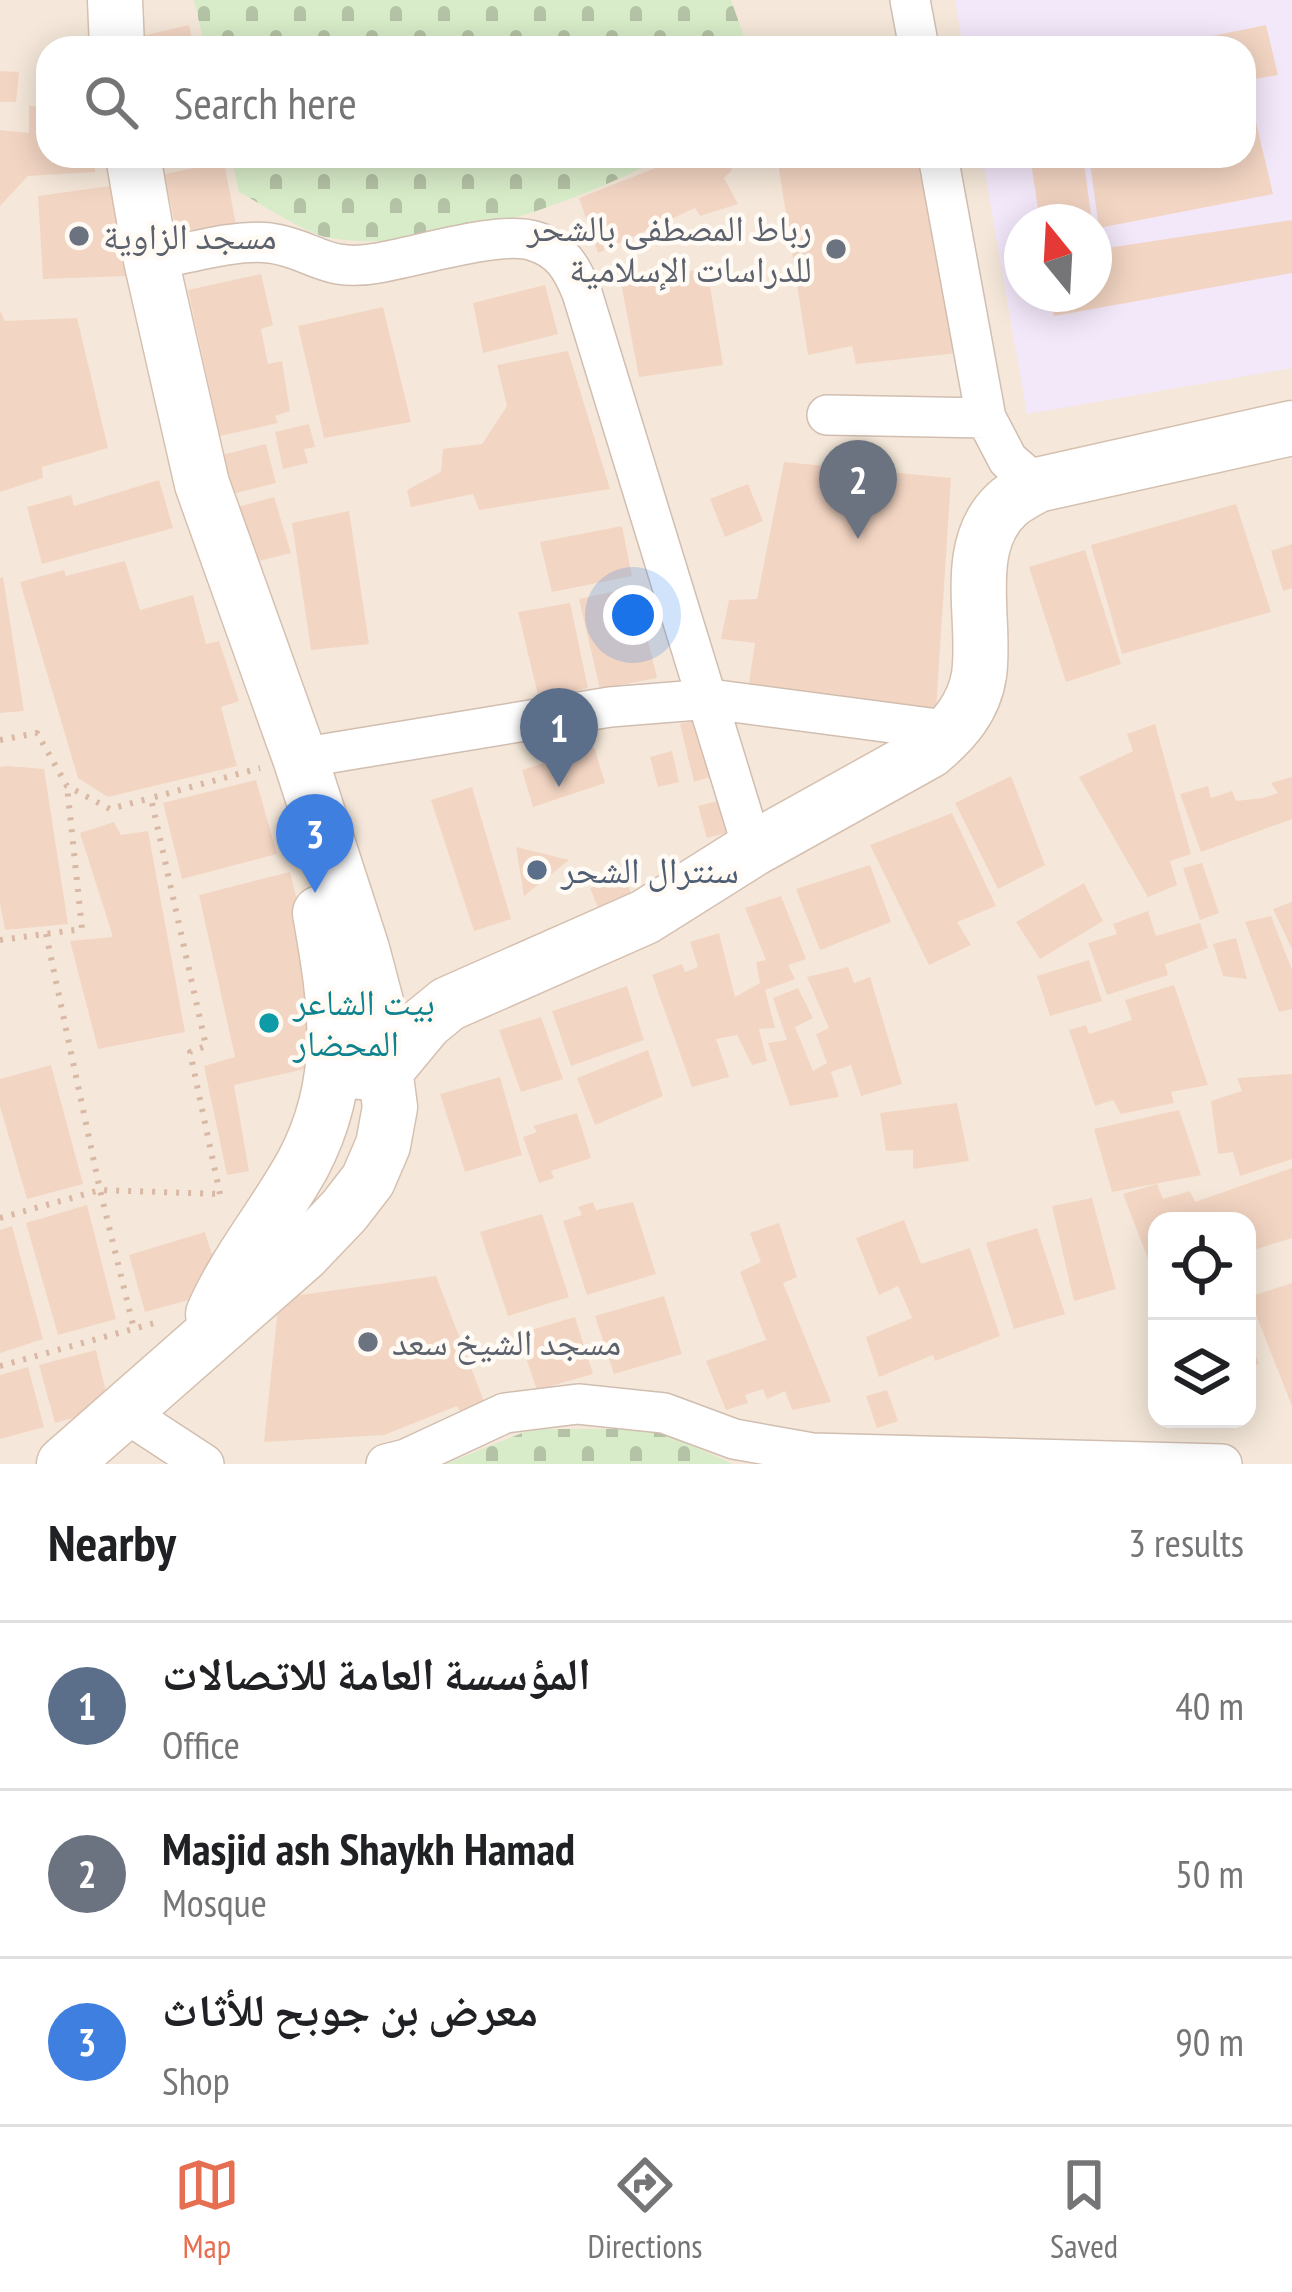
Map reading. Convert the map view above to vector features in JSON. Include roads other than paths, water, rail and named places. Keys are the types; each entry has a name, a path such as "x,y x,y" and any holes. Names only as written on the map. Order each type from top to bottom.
{"main road":[{"path":"115,0 116,36"},
{"path":"136,168 151,260 202,484 292,745 360,1072 387,1069 426,1022 448,1004 645,916 753,849 929,751 953,731 979,675 978,616 987,535 1005,505 1037,484 1292,428"},
{"path":"349,1027 689,890"},
{"path":"208,1326 317,1132 349,1027"},
{"path":"64,1464 126,1413 208,1326 303,1254 368,1180 390,1107 387,1069"}],"street":[{"path":"910,0 917,36"},
{"path":"940,168 986,418 1008,460 1037,484"},
{"path":"151,260 251,243 270,243 340,266 376,264 502,239 530,239 554,249 572,268 582,292 753,849"},
{"path":"826,415 986,418"},
{"path":"292,745 710,699 953,731"},
{"path":"386,1464 506,1413 578,1404 664,1413 734,1439 812,1453 1222,1464"},
{"path":"126,1413 204,1464"}],"place":[{"name":"مسجد الزاوية","path":"79,236"},
{"name":"رباط المصطفى بالشحر للدراسات الإسلامية","path":"836,249"},
{"name":"Masjid ash Shaykh Hamad","path":"858,539"},
{"name":"المؤسسة العامة للاتصالات","path":"559,787"},
{"name":"سنترال الشحر","path":"537,870"},
{"name":"معرض بن جوبح للأثاث","path":"315,893"},
{"name":"بيت الشاعر المحضار","path":"269,1023"},
{"name":"مسجد الشيخ سعد","path":"368,1342"}]}
